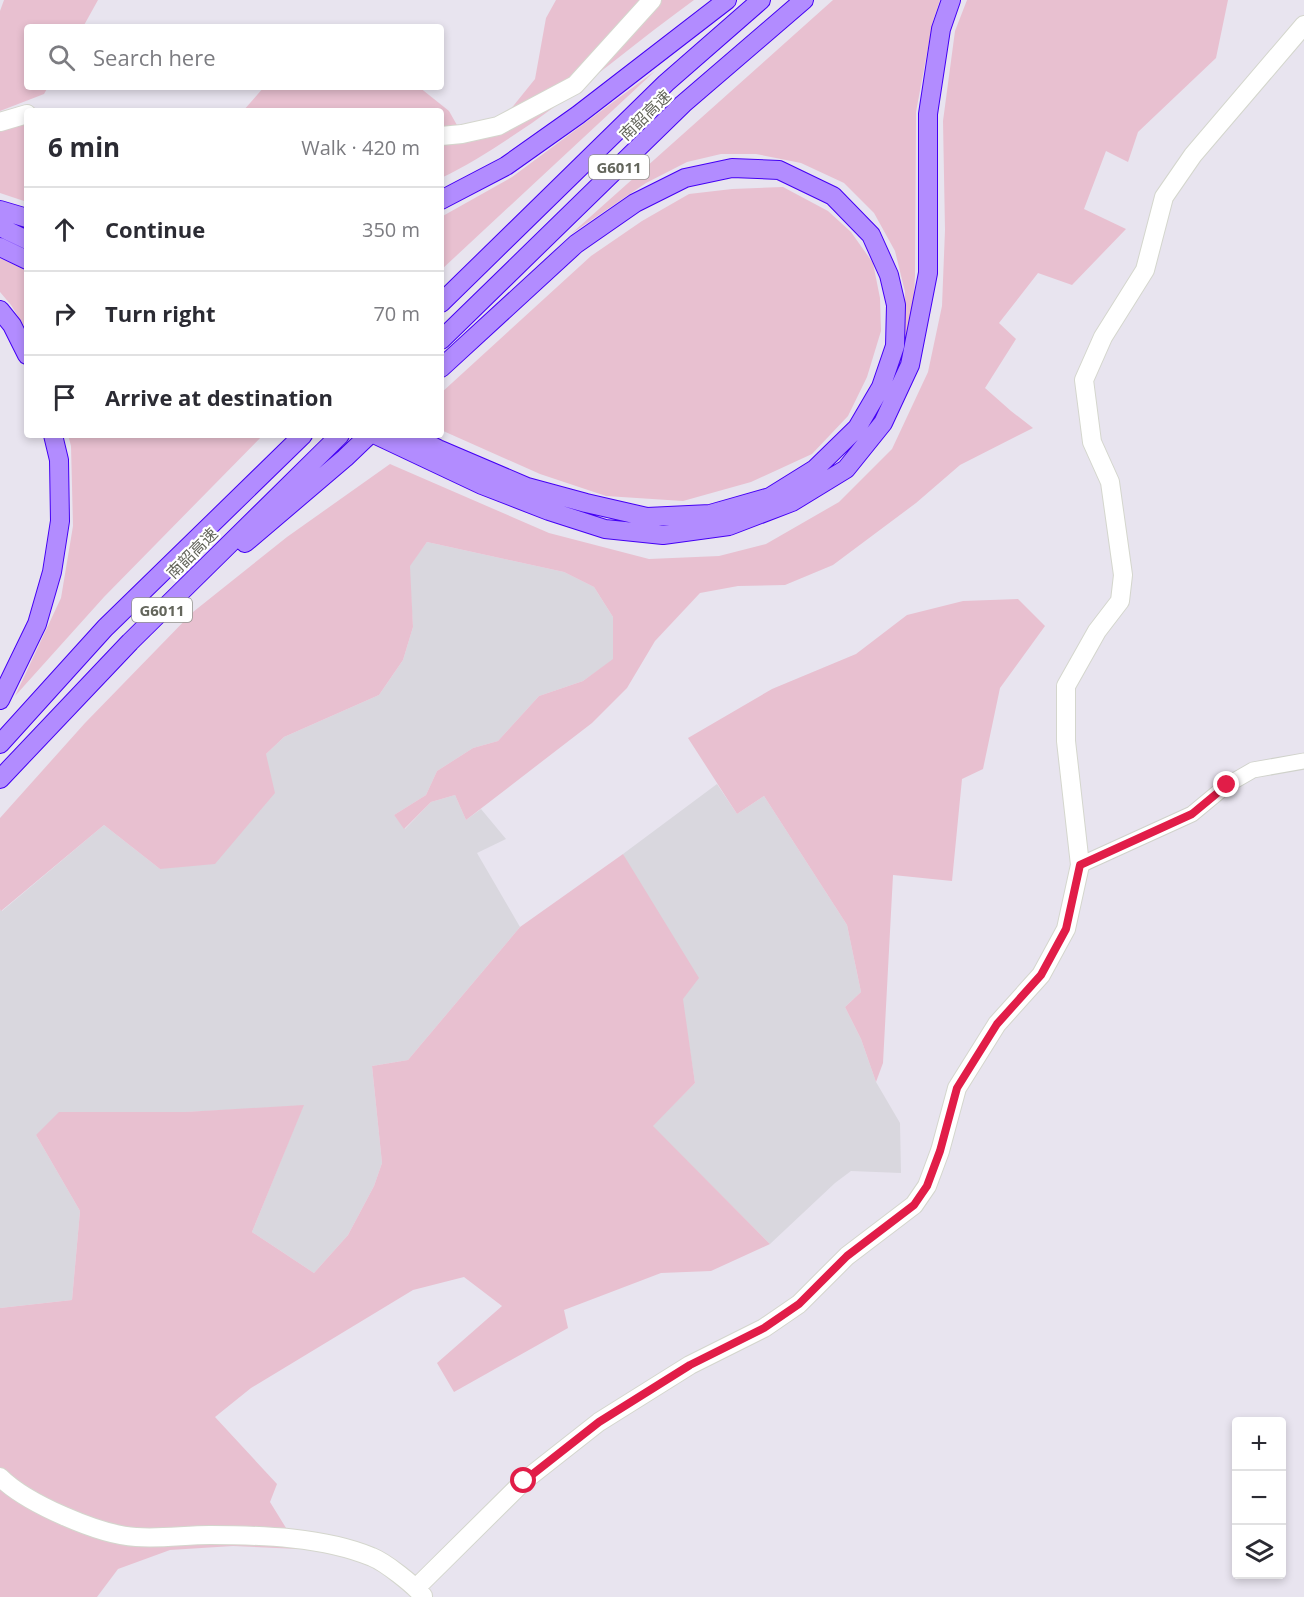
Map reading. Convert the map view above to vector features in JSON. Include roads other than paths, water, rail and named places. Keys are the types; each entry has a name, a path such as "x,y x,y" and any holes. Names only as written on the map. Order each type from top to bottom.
{"highway":[{"path":"444,198 506,166 578,115 726,0"},
{"name":"南韶高速","path":"444,300 666,83 761,0"},
{"name":"南韶高速","path":"444,337 683,104 804,0"},
{"path":"382,438 482,485 549,511 605,529 663,535 729,526 792,502 846,469 883,423 910,365 928,273 928,114 941,29 951,0"},
{"path":"417,438 527,487 586,503 647,517 710,514 770,497 815,469 858,428 881,387 895,346 896,305 889,275 871,235 832,196 778,170 732,168 686,178 635,203 576,244 444,365"},
{"path":"0,210 24,217"},
{"path":"0,227 24,239"},
{"path":"0,247 24,259"},
{"path":"0,310 12,325 24,349"},
{"path":"0,700 37,624 52,573 60,521 59,460 54,438"},
{"name":"南韶高速","path":"0,744 105,628 300,438"},
{"path":"130,642 366,438"},
{"name":"南韶高速","path":"0,779 130,642 334,440"}],"street":[{"path":"444,136 498,126 575,85 651,0"},
{"path":"0,1477 38,1503 93,1528 135,1537 210,1535 292,1538 342,1546 375,1558 420,1592 524,1481 599,1422 690,1365 764,1328 799,1304 847,1256 914,1205 927,1186 940,1151 957,1088 997,1024 1041,975 1066,929 1080,865 1066,741 1066,686 1097,631 1120,601 1123,575 1110,482 1092,442 1084,380 1103,337 1144,270 1164,196 1193,155 1304,25"},
{"path":"0,122 24,115"},
{"path":"1080,865 1192,814 1227,785 1253,770 1304,761"}]}
